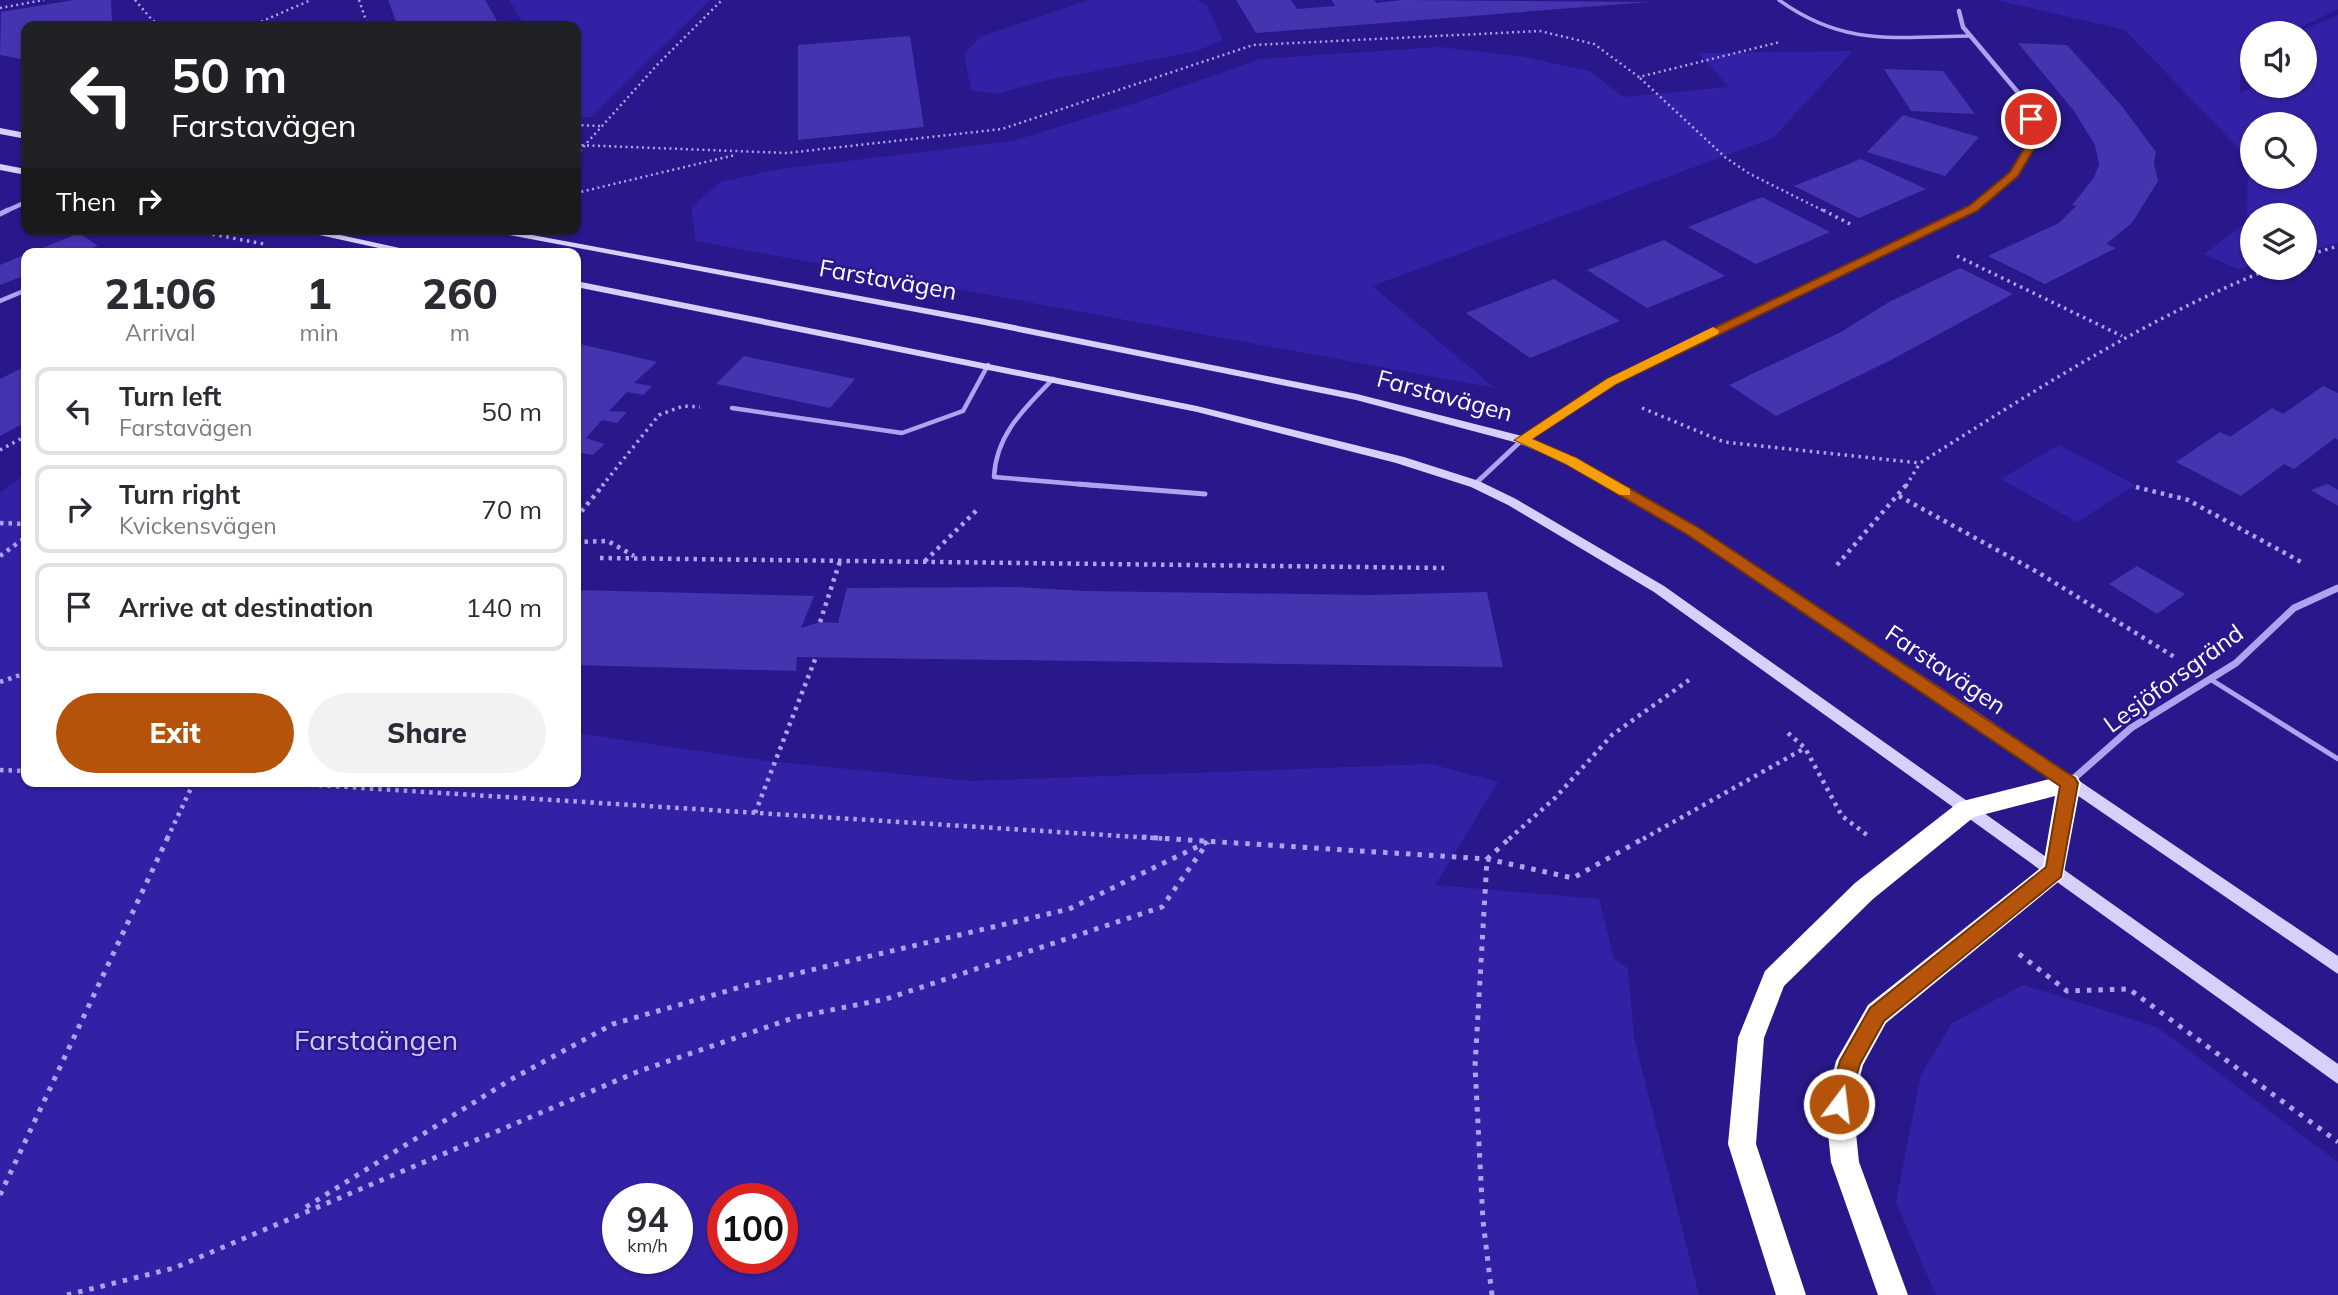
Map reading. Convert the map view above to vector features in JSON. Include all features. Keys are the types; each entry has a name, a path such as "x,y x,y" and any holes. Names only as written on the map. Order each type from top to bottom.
{"highway":[{"path":"1791,1295 1742,1144 1751,1038 1774,979 1864,891 1967,809 2069,783 2054,871 1877,1014 1850,1061 1839,1104 1845,1162 1893,1295"}],"street":[{"path":"1475,484 1521,440 1600,389 1745,315 1973,208 2014,174 2036,137 2026,102 1963,27 1959,11"},
{"path":"0,131 21,135"},
{"path":"0,167 21,171"},
{"path":"0,215 21,204"},
{"path":"327,235 392,248"},
{"name":"Farstavägen","path":"515,235 979,321 1343,394 1521,440 1571,461 1694,531 2338,966"},
{"path":"581,285 989,365 1251,422 1400,460 1475,484 1513,502 1659,589 2338,1075"},
{"name":"Lesjöforsgränd","path":"2069,783 2131,728 2236,663 2294,608 2338,588"}],"lane":[{"path":"1779,0 1807,20 1828,29 1853,34 1971,36"},
{"path":"0,300 21,292"},
{"path":"732,408 902,433 963,411 989,365"},
{"path":"1053,379 1009,426 993,463 994,477 1205,494"},
{"path":"2210,679 2338,760"}],"path":[{"path":"0,8 44,0"},
{"path":"135,0 152,21"},
{"path":"263,21 311,0"},
{"path":"359,0 366,21"},
{"path":"581,149 657,65 722,0"},
{"path":"1639,77 1828,29"},
{"path":"581,145 787,153 1002,128 1252,45 1540,31 1594,44 1639,77 1726,158 1774,186 1895,246"},
{"path":"581,125 602,126"},
{"path":"581,192 744,153"},
{"path":"218,235 265,244"},
{"path":"2317,252 2338,246"},
{"path":"1960,258 2123,336"},
{"path":"1837,565 1899,496 1920,463 2123,336 2216,288 2240,279"},
{"path":"1600,389 1724,442 1920,463"},
{"path":"581,512 659,415 683,406 732,408"},
{"path":"0,450 21,439"},
{"path":"924,561 984,503 994,477"},
{"path":"2136,486 2188,500 2315,569"},
{"path":"1899,496 2039,573 2210,679"},
{"path":"0,523 21,524"},
{"path":"0,556 21,541"},
{"path":"581,542 608,541 637,558"},
{"path":"600,558 1444,568"},
{"path":"820,622 840,561"},
{"path":"754,813 816,657"},
{"path":"0,682 21,675"},
{"path":"1492,1295 1483,1221 1475,1066 1487,859 1555,798 1612,735 1689,680"},
{"path":"346,787 1487,859 1573,878 1805,748 1842,816 1901,861"},
{"path":"0,770 21,771"},
{"path":"0,1195 192,787"},
{"path":"296,1214 510,1080 613,1024 748,985 1069,909 1208,842"},
{"path":"66,1295 174,1268 296,1214 649,1068 796,1017 886,999 1162,907 1208,842"},
{"path":"1984,927 2067,991 2129,989 2338,1142"}],"green space":[{"path":"509,0 710,0 591,117 581,117 581,21 522,21"},
{"path":"1089,0 1197,0 1207,6 1223,40 1197,51 1048,80 996,94 971,90 964,54 980,37"},
{"path":"1997,0 2338,0 2338,9 2314,21 2240,21 2240,98 2317,98 2317,24 2338,15 2338,243 2317,249 2317,203 2247,203 2248,189 2317,189 2317,112 2240,112 2240,150 2125,30"},
{"path":"1439,47 1519,56 1589,71 1623,97 1729,87 1698,53 1853,51 1773,138 1372,286 1495,388 696,241 691,208 720,182 781,169 1013,141 1139,102 1260,59"},
{"path":"2240,227 2240,269 2204,254"},
{"path":"2059,445 2135,485 2077,522 2001,479"},
{"name":"Farstaängen","path":"21,477 21,787 581,787 581,734 767,761 971,781 1431,764 1498,782 1435,885 1599,899 1614,959 1628,968 1634,1038 1699,1295 0,1295 0,492"},
{"path":"2023,985 2157,1027 2338,1162 2338,1295 1936,1295 1896,1202 1921,1075 1952,1023"}],"building":[{"path":"74,0 111,0 112,21 21,21 21,59 0,55 1,12"},
{"path":"388,0 485,0 497,21 396,21"},
{"path":"1236,0 1291,0 1297,9 1335,6 1332,0 1374,0 1376,3 1402,0 1648,2 1256,33"},
{"path":"910,36 924,127 798,140 798,45"},
{"path":"2018,43 2067,45 2121,105 2156,152 2154,163 2158,181 2132,223 2106,244 2116,248 2045,284 1988,256 2059,223 2076,206 2072,205 2094,178 2099,164 2095,145 2074,111"},
{"path":"1884,69 1943,71 1975,114 1911,111"},
{"path":"1903,115 1979,137 1945,176 1867,152"},
{"path":"1861,159 1926,189 1859,218 1794,186"},
{"path":"1762,197 1830,232 1756,264 1688,227"},
{"path":"74,235 82,235 98,246 93,248 43,248"},
{"path":"1664,240 1725,276 1647,308 1587,270"},
{"path":"21,256 21,277 0,285 0,265"},
{"path":"1960,268 2013,294 1891,360 1776,416 1729,385 1841,332 1889,302"},
{"path":"1554,279 1620,321 1530,358 1466,313"},
{"path":"581,344 657,362 634,383 652,386 643,395 627,392 609,411 627,412 617,423 602,420 586,438 605,444 593,455 581,453"},
{"path":"744,356 855,379 830,408 716,384"},
{"path":"21,368 21,425 0,436 0,379"},
{"path":"2323,386 2338,393 2338,440 2335,438 2294,469 2284,464 2241,496 2176,462 2220,432 2230,437 2272,408 2283,414"},
{"path":"2328,484 2338,490 2338,506 2311,490"},
{"path":"2137,566 2185,594 2157,614 2109,584"},
{"path":"1016,587 1084,591 1370,595 1487,592 1503,667 797,657 796,671 581,665 581,590 814,596 801,628 820,622 838,623 847,588"}],"slow traffic":[{"path":"1625,492 1571,461 1521,440 1556,415 1612,382 1713,331"}],"route":[{"path":"1839,1104 1850,1061 1877,1014 2054,871 2069,783 1694,531 1571,461 1521,440 1556,415 1612,382 1745,315 1853,267 1973,208 2014,174 2036,137 2031,119"}]}
